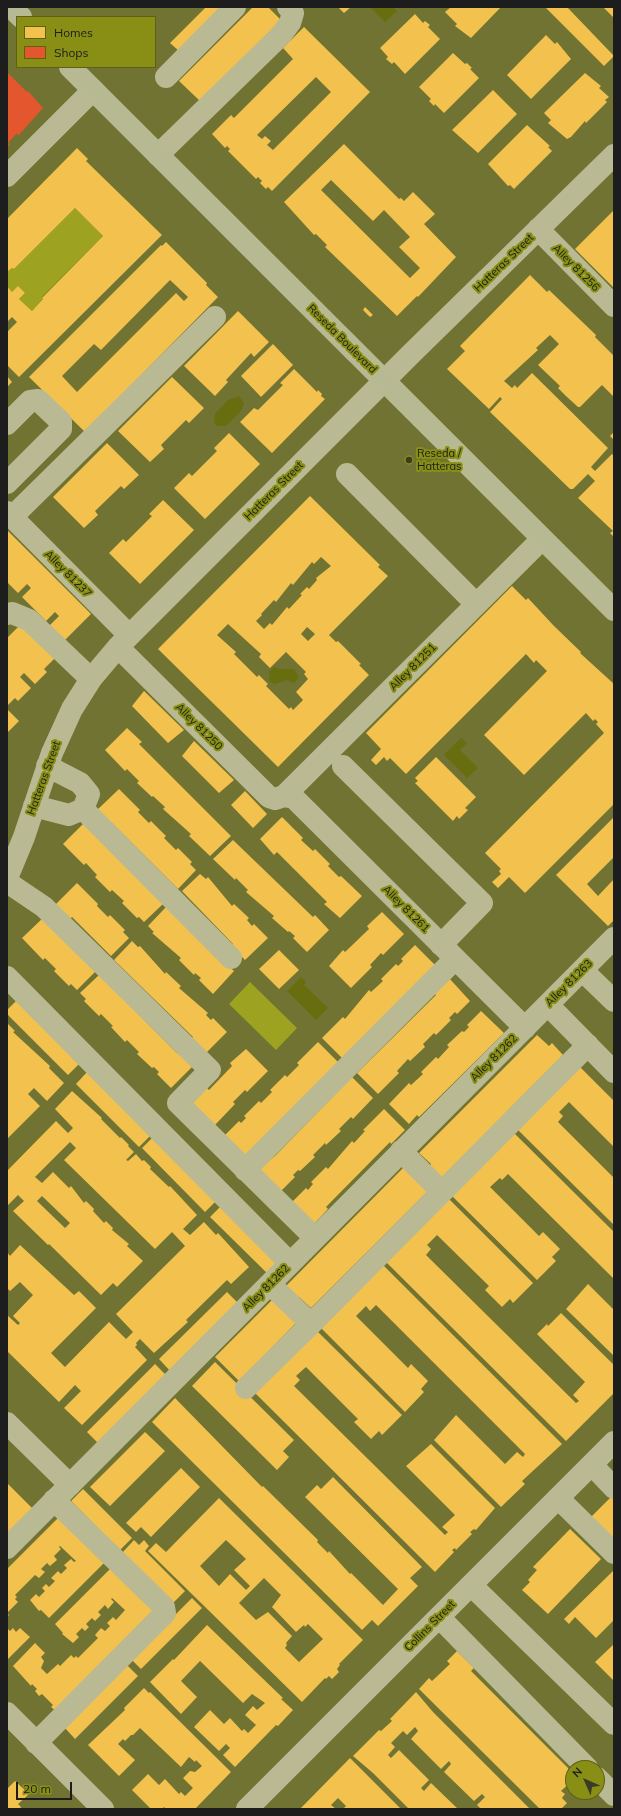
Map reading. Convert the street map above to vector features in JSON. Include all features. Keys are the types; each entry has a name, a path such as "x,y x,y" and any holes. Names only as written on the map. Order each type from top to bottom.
{"main road":[{"path":"11,7 20,16"},
{"name":"Reseda Boulevard","path":"71,68 614,610"}],"street":[{"path":"7,12 11,7"},
{"path":"166,77 235,7"},
{"path":"158,155 281,35 290,23 293,13 288,7"},
{"path":"7,176 93,90"},
{"name":"Hatteras Street","path":"7,878 15,834 34,806 47,766 72,709 91,679 124,641 384,381 614,155"},
{"name":"Alley 81256","path":"538,230 614,306"},
{"path":"10,515 214,317"},
{"path":"7,424 30,401 38,400 61,422 61,429 7,483"},
{"path":"347,474 476,604"},
{"name":"Alley 81237","path":"10,515 124,641"},
{"name":"Alley 81251","path":"284,796 542,539"},
{"path":"7,614 12,613 29,620 91,679"},
{"name":"Alley 81250","path":"124,641 269,797 275,799 284,796"},
{"path":"34,806 69,815 84,809 89,794 80,783 47,766"},
{"path":"245,1170 448,952 482,904 343,766"},
{"name":"Alley 81261","path":"284,796 294,798 524,1028"},
{"path":"84,809 231,958"},
{"path":"7,882 33,899 50,913 210,1070 178,1103 315,1238"},
{"name":"Alley 81263","path":"524,1028 614,938"},
{"path":"582,970 614,1001"},
{"path":"7,977 290,1263"},
{"path":"548,1005 614,1072"},
{"name":"Alley 81262","path":"7,1548 524,1028"},
{"path":"246,1388 588,1046"},
{"path":"401,1151 442,1192"},
{"path":"270,1284 311,1324"},
{"path":"7,1423 70,1485"},
{"name":"Collins Street","path":"246,1809 614,1442"},
{"path":"592,1465 614,1488"},
{"path":"558,1498 614,1553"},
{"path":"36,1742 165,1613 164,1607 54,1500"},
{"path":"471,1585 614,1724"},
{"path":"438,1617 579,1760"},
{"path":"7,1713 103,1809"},
{"path":"605,1786 614,1795"}],"shaded area":[{"path":"370,7 393,7 397,11 385,22"},
{"path":"75,208 103,236 42,297 43,299 32,311 19,299 25,293 12,292 7,286 7,272 12,268 14,269"},
{"path":"239,396 244,403 241,411 226,426 218,426 214,423 215,414 228,400"},
{"path":"274,667 279,669 294,669 299,677 294,683 287,680 275,684 272,683 269,680 270,675 268,673"},
{"path":"461,738 467,743 460,750 478,768 467,778 444,755"},
{"path":"301,977 306,982 304,985 328,1008 316,1020 287,991"},
{"path":"250,982 297,1028 276,1050 229,1004"}],"building: Homes":[{"path":"206,7 223,7 179,51 170,43"},
{"path":"253,7 268,7 281,20 200,101 179,81"},
{"path":"338,7 351,7 344,13"},
{"path":"451,7 501,7 471,38 455,26 457,24 445,12"},
{"path":"545,7 567,7 614,56 604,66"},
{"path":"603,7 614,7 614,16 613,17"},
{"path":"415,14 423,23 425,21 430,25 428,27 440,39 405,74 394,62 392,64 386,59 388,57 380,48"},
{"path":"304,27 370,92 272,191 268,187 266,189 260,183 262,181 258,177 256,179 228,151 230,149 227,146 225,148 212,134 231,115 234,118 293,59 283,48","holes":["316,77 331,92 273,150 267,145 271,141 265,136 262,139 257,135"]},
{"path":"546,35 555,44 557,42 571,59 531,99 507,75"},
{"path":"453,53 465,64 467,63 472,68 470,69 479,78 444,113 435,104 434,106 429,101 431,99 419,87"},
{"path":"585,73 601,86 599,88 609,97 605,100 607,102 586,123 585,121 571,137 567,139 548,123 551,120 544,113"},
{"path":"493,90 517,114 478,153 452,130"},
{"path":"527,125 550,146 548,147 552,151 514,189 510,185 508,186 488,164"},
{"path":"344,144 399,199 401,198 404,201 413,192 435,214 424,224 456,257 418,297 417,296 397,316 325,247 327,245 316,234 314,235 284,202","holes":["331,180 373,221 384,210 410,237 399,247 420,268 410,278 321,190"]},
{"path":"77,148 88,159 86,161 162,235 19,377 7,365 7,332 17,322 12,317 7,322 7,286 12,292 18,286 25,293 19,299 32,311 43,299 42,298 103,236 75,208 14,269 12,268 7,272 7,219"},
{"path":"614,210 614,288 575,249"},
{"path":"166,242 207,283 206,285 218,297 85,432 29,377 161,245 162,246","holes":["170,280 188,297 184,301 176,293 77,392 62,376 94,344 101,350"]},
{"path":"530,275 547,292 549,290 596,335 595,337 614,356 614,397 602,385 580,407 578,407 567,397 558,388 560,386 538,365 559,344 550,335 536,348 538,350 504,381 512,388 515,385 517,388 532,373 608,448 591,467 595,471 612,454 614,456 614,537 610,533 613,531 578,498 595,481 588,474 573,489 570,489 490,412 502,399 500,397 489,409 447,369 465,351 460,346"},
{"path":"365,307 373,315 370,317 363,310"},
{"path":"238,311 269,342 254,357 251,353 226,380 228,382 215,396 184,366"},
{"path":"273,344 293,365 261,397 241,376"},
{"path":"294,369 317,392 318,390 322,394 321,396 325,399 272,453 240,422 254,408 258,410 283,385 280,383"},
{"path":"7,376 12,382 7,387"},
{"path":"172,377 204,408 189,423 186,420 161,445 164,449 150,462 118,431"},
{"path":"614,432 614,440 610,436"},
{"path":"229,433 260,464 205,519 174,488 189,473 192,476 217,451 214,448"},
{"path":"107,443 139,475 124,489 121,486 95,511 98,515 84,528 53,497"},
{"path":"310,496 380,565 378,567 388,576 329,635 336,642 338,641 361,664 359,665 369,675 278,767 158,649","holes":["321,557 331,566 316,578 317,580 309,589 307,587 300,594 302,595 289,609 287,607 272,625 270,623 264,629 256,621 262,615 261,614 274,600 276,602 291,583 293,585 312,562 314,564","228,624 261,654 259,657 270,668 286,652 306,672 304,674 308,679 296,692 303,700 293,710 291,707 289,709 266,686 268,684 259,675 257,677 234,654 236,652 217,635","307,627 315,634 308,641 301,634"]},
{"path":"163,500 194,530 140,584 109,553 123,539 126,542 152,516 149,514"},
{"path":"7,530 91,614 65,640 48,627 59,616 55,612 46,621 22,597 31,588 27,584 18,593 7,582"},
{"path":"512,586 526,600 528,598 581,652 580,653 614,684 614,804 525,893 509,877 498,888 492,882 501,874 499,871 501,869 485,853 604,733 596,724 598,722 595,719 593,721 586,713 524,775 484,735 547,671 536,660 534,663 526,654 406,774 390,758 387,761 384,757 376,765 371,760 381,749 366,733"},
{"path":"21,624 55,658 44,669 47,672 35,684 24,673 20,677 31,688 18,701 15,698 7,706 7,638"},
{"path":"144,691 184,730 168,743 132,706"},
{"path":"7,709 19,721 7,733"},
{"path":"127,728 142,742 139,744 231,836 210,856 189,836 191,834 163,809 165,807 137,783 139,781 127,769 125,771 105,750"},
{"path":"194,741 234,780 219,793 182,756"},
{"path":"436,757 476,797 465,808 468,810 459,819 457,816 453,821 415,783 418,781 415,778"},
{"path":"119,789 140,810 138,812 149,823 151,821 166,836 164,838 176,850 178,848 192,862 190,864 196,870 178,889 113,824 96,811"},
{"path":"245,791 267,814 253,828 231,805"},
{"path":"282,817 303,838 301,840 313,851 315,849 330,864 328,866 339,877 341,876 362,896 340,918 324,904 327,902 277,852 274,855 260,839"},
{"path":"614,817 614,857 587,884 598,896 614,879 614,920 608,926 556,875"},
{"path":"85,822 163,904 144,922 139,917 137,918 122,903 124,901 112,890 110,892 95,877 97,875 86,863 84,865 63,844"},
{"path":"233,840 313,917 315,915 329,930 307,952 293,938 295,936 272,918 274,916 246,892 248,890 236,878 235,880 213,859"},
{"path":"200,874 206,879 208,877 232,906 234,904 249,918 247,920 252,926 254,924 268,938 245,960 231,946 233,944 182,891"},
{"path":"77,883 98,904 97,906 108,917 110,915 125,930 123,932 129,938 111,956 72,917 69,920 55,905"},
{"path":"166,907 234,971 213,994 199,980 201,978 195,973 194,975 179,960 181,958 152,933 154,932 148,926"},
{"path":"382,912 404,934 383,955 381,953 370,965 372,967 351,988 329,966 343,950 345,952 369,929 367,926"},
{"path":"44,917 96,971 77,990 71,984 69,986 54,971 56,969 45,958 43,960 22,938"},
{"path":"132,941 138,947 140,946 165,974 166,972 181,986 179,988 208,1013 206,1015 211,1020 213,1018 227,1032 205,1054 190,1041 193,1037 114,960"},
{"path":"415,945 437,967 344,1060 322,1038 343,1017 345,1019 369,990 371,992 383,981 381,979 396,964 398,966 403,961 401,959"},
{"path":"279,950 299,970 279,989 259,969"},
{"path":"99,975 177,1053 180,1051 193,1066 171,1088 157,1074 159,1072 154,1067 152,1068 137,1054 139,1052 127,1040 125,1042 111,1027 113,1026 101,1014 99,1016 84,1001 86,999 80,993"},
{"path":"449,978 470,1001 457,1014 455,1012 449,1018 451,1020 436,1035 434,1033 423,1044 425,1047 410,1061 408,1059 397,1071 399,1073 378,1094 357,1073 436,995 433,992"},
{"path":"16,1001 79,1064 68,1075 7,1014 7,1010"},
{"path":"481,1011 504,1033 419,1117 417,1115 409,1124 389,1104 409,1083 411,1085 423,1074 421,1072 436,1057 438,1059 449,1047 447,1045 462,1031 464,1032 469,1027 467,1025"},
{"path":"7,1023 15,1031 13,1032 50,1066 49,1068 64,1083 47,1101 34,1088 28,1094 40,1106 7,1139"},
{"path":"537,1035 549,1046 552,1043 563,1055 441,1178 429,1167 431,1164 419,1153"},
{"path":"318,1042 341,1065 247,1157 225,1135 239,1121 241,1123 246,1118 244,1116 259,1101 261,1103 272,1092 270,1090 285,1075 287,1077 299,1065 297,1063"},
{"path":"246,1049 268,1071 247,1092 245,1090 233,1102 235,1104 215,1125 192,1102 206,1087 209,1090 232,1066 230,1063"},
{"path":"579,1066 614,1101 614,1147 569,1102 559,1112 563,1116 558,1122 614,1178 614,1225 517,1129"},
{"path":"87,1072 150,1136 139,1147 76,1084"},
{"path":"352,1077 373,1098 353,1119 351,1117 339,1129 341,1131 326,1145 325,1143 313,1155 315,1157 300,1171 298,1170 293,1175 295,1177 281,1191 259,1169 275,1156"},
{"path":"72,1091 129,1145 128,1146 134,1152 126,1160 128,1161 136,1154 142,1161 144,1160 151,1167 150,1169 169,1187 170,1186 197,1215 183,1229 190,1235 204,1222 216,1235 218,1233 249,1267 231,1284 227,1280 186,1320 188,1322 154,1353 140,1339 136,1343 137,1345 135,1347 147,1360 82,1425 64,1408 81,1391 75,1385 59,1402 7,1351 7,1315 18,1325 20,1323 13,1316 33,1295 20,1282 10,1291 7,1288 7,1252 10,1256 20,1245 74,1295 79,1291 96,1308 51,1353 65,1367 109,1322 126,1339 133,1332 116,1314 185,1246 172,1232 155,1249 64,1160 76,1148 70,1142 35,1177 42,1183 53,1172 69,1188 71,1186 84,1203 86,1201 104,1223 106,1221 113,1228 112,1230 129,1244 127,1246 143,1261 117,1287 113,1283 101,1295 13,1211 24,1201 18,1195 7,1206 7,1171 56,1121 68,1133 73,1128 55,1109","holes":["42,1196 70,1223 65,1228 37,1201"]},
{"path":"384,1109 405,1130 391,1144 390,1142 326,1207 328,1209 314,1224 292,1202 306,1188 308,1190 313,1184 311,1182 326,1167 328,1169 352,1141 354,1143 365,1131 363,1130"},
{"path":"513,1132 614,1232 614,1279 508,1174 502,1180 500,1178 490,1187 539,1236 543,1232 560,1249 552,1257 556,1261 537,1280 451,1195"},
{"path":"152,1138 216,1201 205,1212 142,1148"},
{"path":"405,1166 431,1188 311,1308 299,1297 297,1299 285,1287"},
{"path":"448,1198 533,1283 513,1303 510,1299 502,1307 485,1290 489,1286 437,1235 427,1245 431,1249 426,1255 576,1403 579,1401 573,1395 585,1382 537,1334 547,1324 548,1326 561,1313 614,1365 614,1393 566,1441 385,1261"},
{"path":"221,1206 280,1265 270,1276 210,1217"},
{"path":"382,1264 562,1444 522,1481 525,1484 501,1507 434,1440 456,1415 505,1464 517,1452 523,1457 525,1454 376,1305 370,1311 366,1306 356,1316 408,1368 411,1364 428,1381 421,1389 424,1392 405,1412 319,1326"},
{"path":"588,1284 614,1310 614,1356 566,1309"},
{"path":"227,1292 240,1305 172,1373 159,1359"},
{"path":"276,1296 297,1322 239,1381 215,1357"},
{"path":"316,1330 402,1415 382,1435 379,1431 371,1439 354,1422 358,1419 306,1367 296,1376 300,1380 294,1386 445,1535 448,1532 442,1527 455,1515 406,1466 431,1444 495,1508 476,1530 474,1529 470,1532 472,1534 456,1550 455,1548 452,1550 454,1552 435,1572 254,1392"},
{"path":"215,1362 294,1440 283,1451 289,1457 277,1470 192,1386"},
{"path":"155,1364 168,1377 100,1445 87,1432"},
{"path":"175,1398 262,1487 263,1486 318,1540 317,1542 328,1553 329,1551 350,1574 351,1573 383,1605 398,1589 305,1497 317,1485 321,1489 333,1477 422,1567 410,1578 418,1586 378,1626 372,1620 362,1630 152,1422"},
{"path":"145,1432 165,1451 110,1506 90,1487"},
{"path":"181,1468 200,1487 151,1537 141,1527 136,1532 126,1523"},
{"path":"7,1483 33,1509 7,1535"},
{"path":"83,1489 132,1538 120,1550 71,1501"},
{"path":"613,1495 614,1496 614,1544 589,1519"},
{"path":"219,1498 363,1640 339,1664 340,1665 337,1669 339,1672 332,1679 329,1676 326,1679 325,1678 302,1702 148,1551 156,1543 166,1552","holes":["226,1540 246,1559 234,1570 250,1586 246,1590 230,1574 219,1586 200,1566","264,1578 281,1595 272,1607 296,1632 304,1625 305,1627 308,1624 323,1639 299,1662 285,1648 287,1645 286,1643 292,1636 268,1612 256,1620 239,1603"]},
{"path":"63,1513 108,1559 49,1618 41,1610 39,1611 30,1600 36,1594 39,1597 45,1591 42,1588 46,1584 49,1587 55,1581 51,1578 58,1571 61,1574 67,1568 64,1565 71,1559 74,1562 76,1561 60,1546 59,1547 61,1549 54,1556 57,1560 50,1566 47,1563 41,1569 45,1572 39,1578 35,1575 15,1595 17,1597 15,1599 18,1602 7,1613 7,1569"},
{"path":"570,1529 601,1559 548,1614 522,1590 530,1582 528,1580 537,1570 533,1567"},
{"path":"134,1540 139,1545 144,1540 149,1546 145,1551 185,1591 173,1603 122,1553"},
{"path":"115,1564 160,1610 56,1711 51,1707 53,1705 42,1694 39,1696 35,1691 37,1689 32,1684 31,1686 13,1666 35,1643 45,1653 41,1657 44,1661 41,1668 47,1674 58,1664 60,1666 71,1655 74,1658 76,1656 78,1658 98,1638 95,1635 101,1628 105,1631 110,1626 107,1623 113,1617 116,1620 125,1610 112,1598 111,1599 114,1602 108,1609 105,1605 98,1612 101,1615 95,1621 92,1618 86,1624 89,1627 85,1631 82,1628 76,1634 79,1637 73,1643 62,1634 63,1633 55,1624"},
{"path":"614,1570 614,1620 596,1638 575,1617 569,1624 564,1619"},
{"path":"192,1598 202,1608 141,1669 131,1659"},
{"path":"207,1625 283,1698 281,1699 293,1710 278,1726 276,1725 235,1767 223,1755 230,1748 226,1744 219,1751 194,1727 210,1710 224,1724 230,1718 242,1731 244,1729 248,1733 256,1725 245,1715 253,1706 257,1710 265,1703 252,1694 243,1703 200,1661 181,1681 197,1697 181,1714 150,1682 173,1659 174,1660"},
{"path":"7,1628 10,1631 13,1628 16,1632 20,1628 30,1637 7,1660"},
{"path":"614,1644 614,1681 595,1662"},
{"path":"457,1651 474,1668 471,1671 565,1765 565,1787 561,1791 565,1794 562,1798 567,1803 561,1809 540,1809 419,1689 429,1678 432,1681 450,1664 447,1661"},
{"path":"127,1665 138,1676 75,1739 65,1728"},
{"path":"144,1688 149,1693 150,1692 231,1772 195,1809 166,1809 164,1807 162,1809 151,1809 132,1790 148,1774 159,1785 165,1779 179,1794 181,1792 185,1796 193,1788 183,1778 190,1771 195,1772 202,1766 196,1760 195,1762 189,1757 181,1767 140,1728 125,1741 123,1739 118,1744 135,1760 119,1776 88,1745 125,1710 124,1708"},
{"path":"416,1692 433,1712 530,1809 481,1809 477,1805 485,1797 482,1794 474,1801 444,1772 451,1764 449,1761 441,1769 411,1739 418,1731 415,1727 407,1735 403,1731 391,1743 395,1747 388,1755 391,1758 399,1750 429,1780 421,1788 424,1791 431,1783 458,1809 409,1809 373,1773 353,1756 379,1730 381,1731 392,1721 390,1719"},
{"path":"350,1758 401,1809 343,1809 346,1806 338,1798 331,1805 336,1809 300,1809"},
{"path":"15,1781 29,1794 18,1804 21,1807 20,1809 7,1809 7,1789"}],"building: Shops":[{"path":"7,72 27,92 28,91 43,108 18,136 17,133 8,143 10,144 7,147"}],"place":[{"name":"Reseda / Hatteras","path":"409,460"}]}
